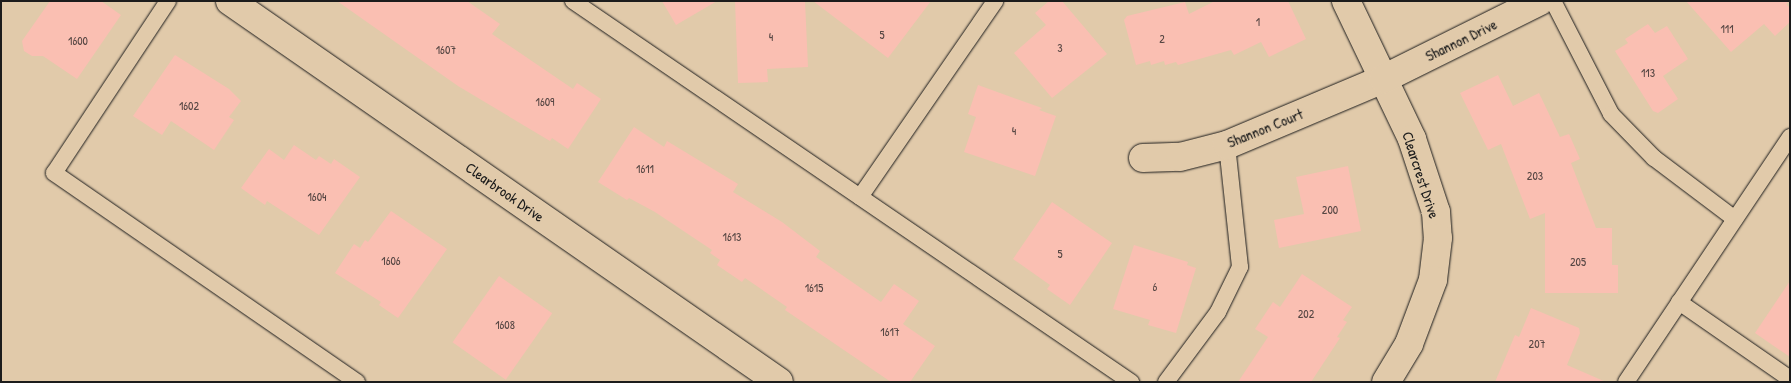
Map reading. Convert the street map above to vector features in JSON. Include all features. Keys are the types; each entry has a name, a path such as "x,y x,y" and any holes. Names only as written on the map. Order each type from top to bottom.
{"street":[{"name":"Clearbrook Drive","path":"230,1 779,382"},
{"name":"Clearcrest Drive","path":"1346,1 1412,140 1436,212 1438,238 1430,289 1409,344 1386,382"},
{"name":"Shannon Drive","path":"1383,79 1540,1"},
{"name":"Shannon Court","path":"1143,158 1180,157 1227,145 1383,79"}],"lane":[{"path":"168,1 54,173 356,382"},
{"path":"573,1 1131,382"},
{"path":"860,197 995,1"},
{"path":"1553,1 1611,114 1654,158 1735,219"},
{"path":"1626,382 1790,137"},
{"path":"1166,382 1218,312 1240,267 1227,145"},
{"path":"1679,302 1790,378"}],"building":[{"path":"50,1 101,1 121,15 77,79 43,56 32,56 24,51 22,41"},
{"path":"337,1 467,1 500,24 492,34 573,89 577,83 601,99 568,149 552,138 550,141 458,86"},
{"path":"662,1 717,1 676,25"},
{"path":"735,1 805,1 808,67 767,69 768,82 738,83"},
{"path":"813,1 931,1 888,58"},
{"path":"1049,1 1062,1 1107,54 1052,98 1014,53 1046,25 1035,13"},
{"path":"1215,1 1288,1 1306,39 1269,57 1261,42 1234,55 1231,50 1178,65 1176,62 1165,65 1164,61 1151,65 1150,61 1136,65 1124,20 1127,16 1185,2 1189,14"},
{"path":"1686,1 1790,1 1786,4 1790,8 1790,22 1775,36 1764,24 1731,52"},
{"path":"1648,24 1655,33 1667,26 1688,59 1663,76 1678,99 1658,113 1653,111 1615,51 1628,43 1625,39"},
{"path":"175,55 229,89 241,101 229,117 234,120 214,150 171,121 162,135 133,116"},
{"path":"1498,75 1513,106 1539,93 1560,137 1569,134 1580,159 1571,163 1596,228 1612,228 1612,265 1618,265 1618,293 1545,293 1545,213 1530,219 1501,144 1488,150 1460,93"},
{"path":"978,85 1042,108 1039,110 1056,116 1035,176 964,152 976,117 968,114"},
{"path":"634,127 664,147 667,141 738,184 733,192 782,222 820,251 816,257 881,302 894,284 919,301 903,324 935,346 910,382 891,382 785,310 787,307 745,278 742,282 717,265 720,260 710,253 712,250 655,212 629,198 627,200 598,182"},
{"path":"294,145 316,160 319,156 331,164 334,159 360,177 319,235 267,201 265,205 241,188 269,149 284,160"},
{"path":"1348,166 1361,231 1279,248 1274,220 1304,214 1296,177"},
{"path":"1052,202 1112,243 1070,305 1047,289 1050,285 1013,259"},
{"path":"391,211 447,249 398,318 379,305 381,302 335,273 354,244 360,248 365,240 368,242"},
{"path":"1134,245 1188,262 1187,265 1196,268 1176,333 1148,325 1150,320 1113,309"},
{"path":"1302,274 1352,307 1343,320 1347,322 1337,337 1340,338 1311,382 1238,382 1268,337 1255,329 1273,302 1280,307"},
{"path":"499,276 552,313 506,380 453,342"},
{"path":"1790,281 1790,357 1755,333"},
{"path":"1531,308 1579,328 1580,333 1567,365 1606,382 1495,382 1515,335 1519,337"}]}
